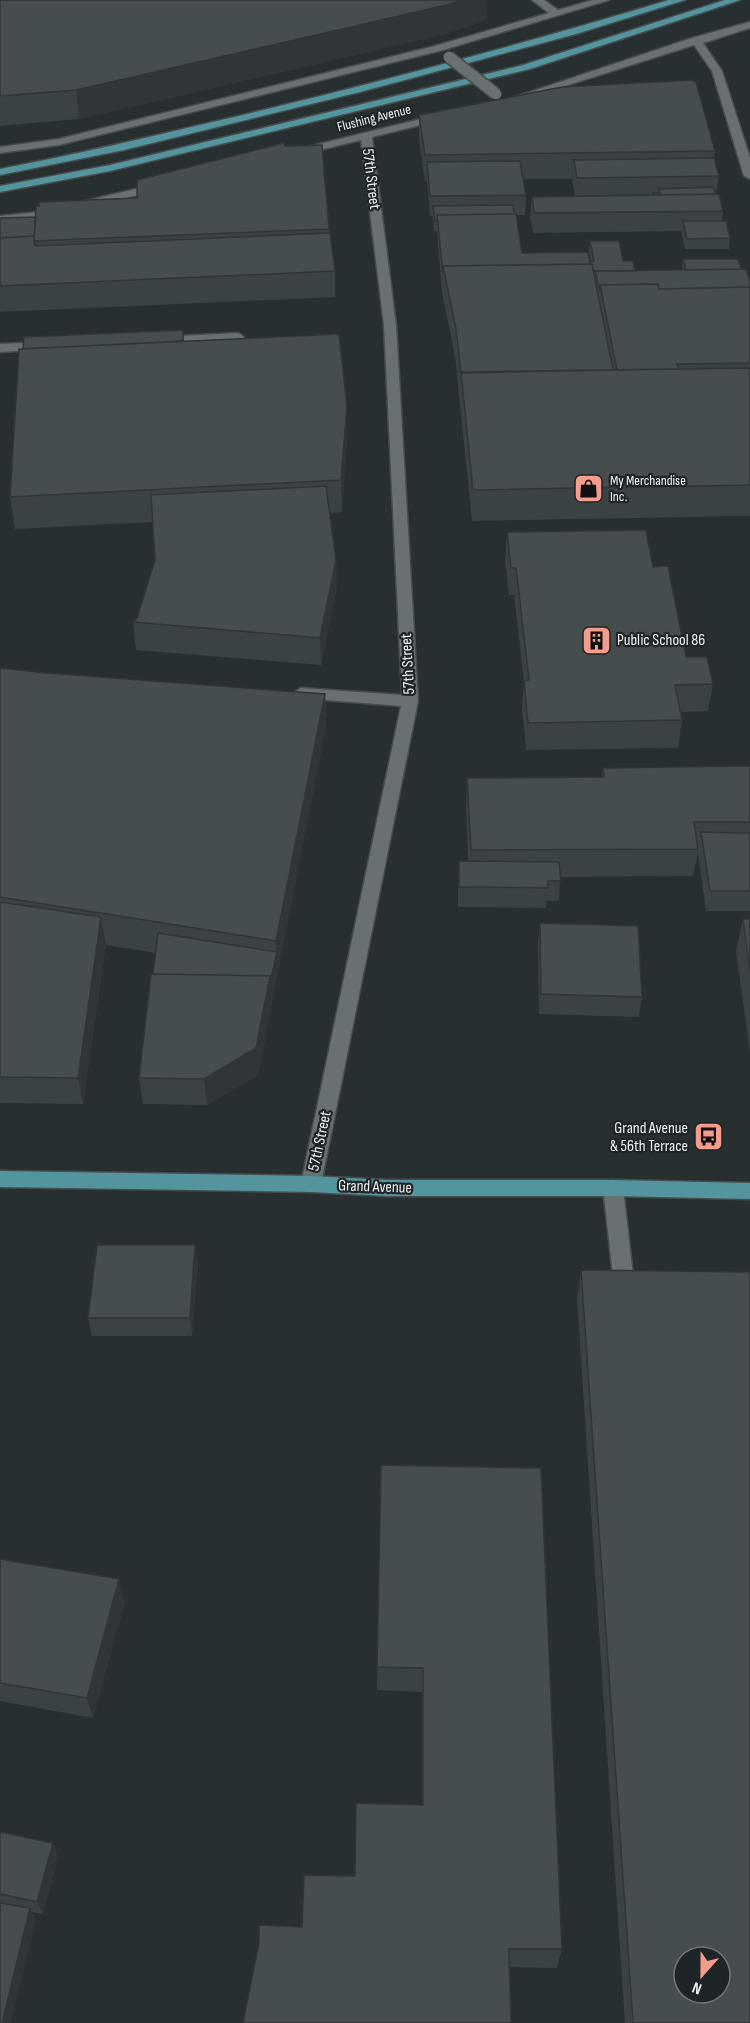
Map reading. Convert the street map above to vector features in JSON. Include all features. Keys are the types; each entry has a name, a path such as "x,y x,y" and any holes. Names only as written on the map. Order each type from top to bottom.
{"main road":[{"name":"Flushing Avenue","path":"0,172 104,151 389,83 561,37 680,0"},
{"name":"Flushing Avenue","path":"0,189 110,168 526,67 735,0"},
{"name":"Grand Avenue","path":"0,1179 311,1184 387,1188 613,1188 750,1191"}],"street":[{"path":"537,0 556,13"},
{"path":"0,150 59,142 485,37 556,13 604,0"},
{"path":"439,48 499,100 585,79 696,40 750,25"},
{"path":"696,40 717,71 750,176"},
{"name":"Flushing Avenue","path":"287,155 447,116"},
{"name":"57th Street","path":"311,1184 410,701 390,325 366,135"},
{"path":"0,220 39,216 174,183"},
{"path":"142,341 238,337"},
{"path":"0,348 59,345"},
{"path":"290,692 410,701"},
{"path":"613,1188 626,1299"}],"building":[{"path":"0,0 463,0 76,90 0,96"},
{"path":"692,80 696,82 715,151 425,155 419,115 562,87"},
{"path":"284,143 285,146 322,145 329,229 34,241 36,206 39,206 39,202 137,198 137,180"},
{"path":"714,158 719,176 577,178 574,160"},
{"path":"520,161 526,195 430,196 427,162"},
{"path":"713,187 716,194 654,195 653,193 660,193 659,189"},
{"path":"719,194 723,211 534,213 532,197"},
{"path":"513,205 514,214 437,215 437,221 435,221 433,206"},
{"path":"516,214 522,253 588,252 590,264 443,266 443,273 437,215"},
{"path":"36,217 34,236 0,238 0,218"},
{"path":"683,221 726,221 730,238 687,239"},
{"path":"330,233 335,271 0,286 0,238 34,236 35,246"},
{"path":"590,241 619,241 623,261 633,261 635,271 595,271 595,278 590,261 594,261"},
{"path":"683,259 738,259 741,269 686,270"},
{"path":"592,264 613,370 461,373 456,329 443,266"},
{"path":"746,269 750,287 659,289 658,284 600,285 600,291 595,271"},
{"path":"658,284 659,289 750,287 750,363 677,364 679,369 617,370 600,285"},
{"path":"183,330 183,341 23,349 24,337"},
{"path":"339,334 347,407 341,480 10,497 19,349"},
{"path":"750,368 750,485 473,490 461,372"},
{"path":"326,486 336,560 320,638 133,622 137,618 155,560 151,495"},
{"name":"Public School 86","path":"646,530 653,567 668,566 686,657 707,657 713,684 675,685 682,720 528,723 524,681 529,680 516,568 511,568 507,532"},
{"path":"0,668 325,694 276,941 0,897"},
{"path":"750,766 750,822 694,822 698,849 471,850 467,778 604,777 603,768"},
{"path":"701,832 750,833 750,891 710,891"},
{"path":"459,861 559,862 561,881 548,881 548,888 459,887"},
{"path":"0,902 101,917 78,1078 0,1077"},
{"path":"743,919 750,919 750,971"},
{"path":"540,923 638,926 642,997 541,994"},
{"path":"158,933 277,952 270,983 270,976 153,974"},
{"path":"151,974 270,976 256,1048 204,1079 139,1078"},
{"path":"97,1245 195,1245 190,1318 88,1318"},
{"path":"581,1270 750,1272 750,2023 633,2023"},
{"path":"381,1465 541,1468 562,1949 509,1949 511,2023 243,2023 259,1943 259,1925 302,1927 304,1875 355,1876 356,1803 423,1805 423,1668 377,1667"},
{"path":"0,1559 119,1579 87,1698 0,1683"},
{"path":"0,1832 53,1843 37,1902 0,1894"},
{"path":"0,1903 30,1908 2,2023 0,2023"}],"place":[{"name":"My Merchandise Inc.","path":"589,488"},
{"name":"Public School 86","path":"596,640"},
{"name":"Grand Avenue & 56th Terrace","path":"709,1137"}]}
